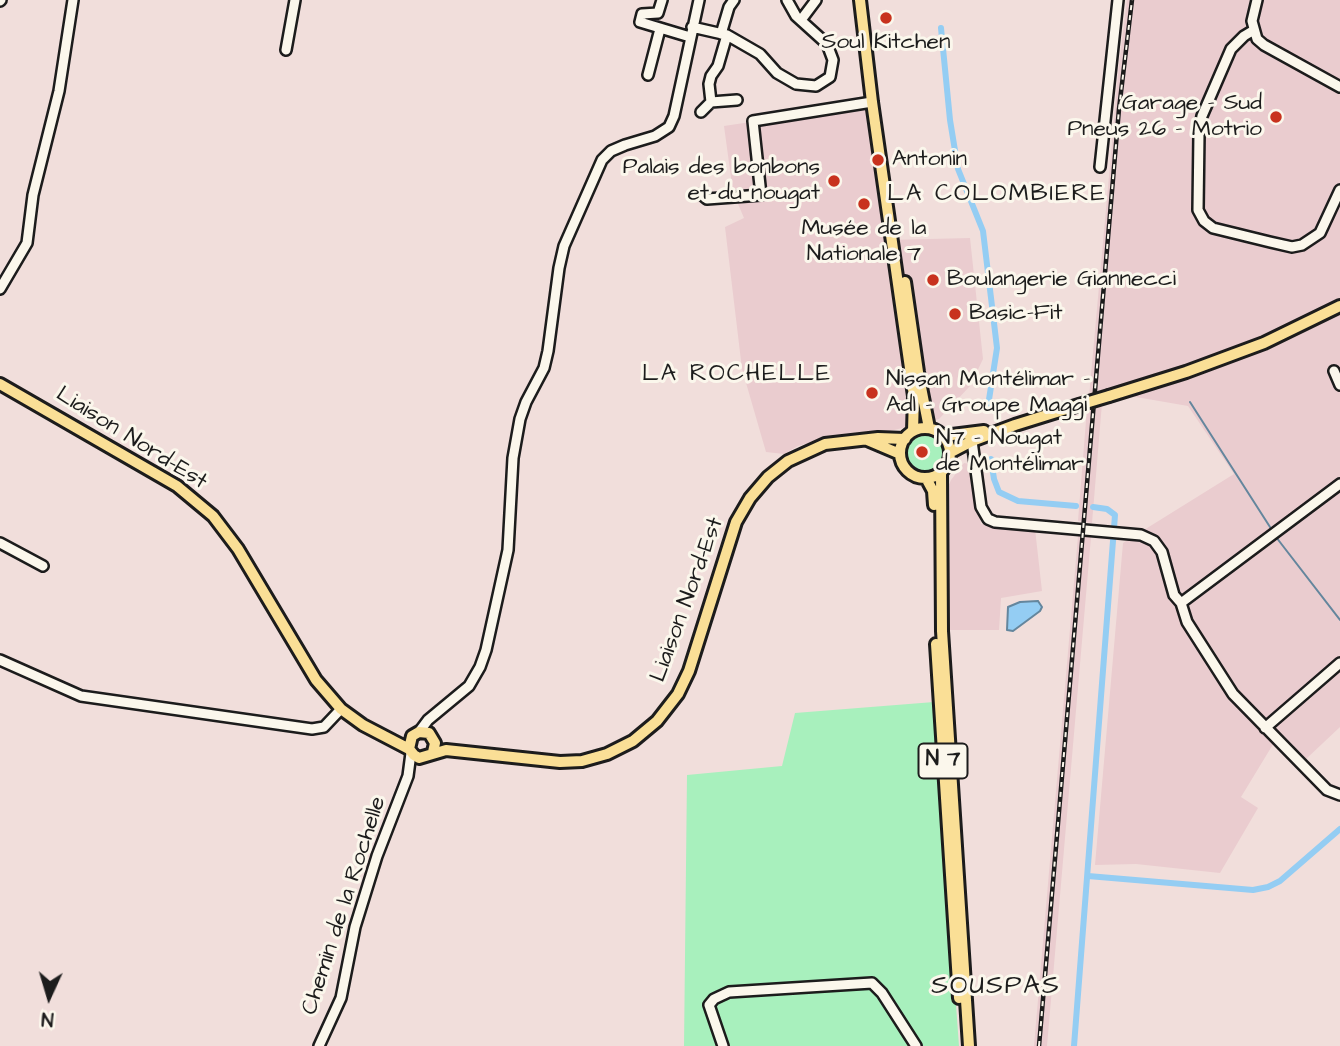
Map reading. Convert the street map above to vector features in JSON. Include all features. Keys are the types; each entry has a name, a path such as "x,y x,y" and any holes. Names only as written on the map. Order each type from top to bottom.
{"main road":[{"path":"863,0 873,102 914,396 909,435 900,454"},
{"path":"863,0 929,428"},
{"path":"951,452 1015,425 1186,373 1264,343 1340,306"},
{"name":"Liaison Nord-Est","path":"0,384 177,486 213,516 238,549 316,680 341,709 363,725 414,753"},
{"path":"909,435 929,428 944,436 1015,425"},
{"name":"Liaison Nord-Est","path":"433,752 461,750 560,762 582,761 607,754 633,741 657,721 678,694 689,671 736,522 750,498 768,477 788,461 825,444 909,435"},
{"path":"864,439 900,454 908,471 926,478 941,473 948,465 951,452 944,436"},
{"name":"N 7","path":"941,473 942,631 969,1046"},
{"name":"N 7","path":"926,478 934,496 936,660 962,1046"},
{"path":"415,734 414,753 433,752 433,738"},
{"name":"Liaison Nord-Est","path":"384,735 415,734 433,738 461,750"}],"street":[{"path":"0,289 27,243 33,195 59,91 73,0"},
{"path":"286,50 295,0"},
{"path":"648,75 662,0"},
{"path":"415,734 469,686 486,650 508,550 513,458 520,419 544,368 564,246 602,160 618,148 655,136 669,127 674,116 699,0"},
{"path":"711,102 709,84 718,66 729,7 734,0"},
{"path":"658,13 642,14 640,22 657,28 724,35 760,54 777,73 796,84 816,86 830,77 833,60 827,44 801,20 787,0"},
{"path":"801,20 816,0"},
{"path":"1100,167 1118,0"},
{"path":"1257,0 1252,21 1254,30 1264,45 1340,87"},
{"path":"1254,30 1231,49 1202,116 1199,133 1198,210 1204,221 1213,228 1292,247 1302,245 1320,233 1340,190"},
{"path":"701,111 711,102 737,100"},
{"path":"701,194 707,199 761,195 753,121 873,102"},
{"path":"1334,371 1340,385"},
{"path":"972,441 981,507 988,519 995,522 1148,536 1160,547 1174,595 1181,603 1187,622 1233,694 1327,790 1340,795"},
{"path":"1181,603 1340,484"},
{"path":"0,543 43,566"},
{"path":"0,660 81,696 312,729 324,727 341,709"},
{"path":"1265,728 1340,663"},
{"path":"433,738 434,722 439,711"},
{"name":"Chemin de la Rochelle","path":"318,1046 341,998 355,927 414,753"},
{"path":"723,1046 709,1005 714,999 729,992 872,983 882,993 916,1046"}],"shaded area":[{"path":"1127,0 1340,0 1340,727 1306,759 1283,735 1272,746 1241,797 1258,808 1220,873 1136,864 1095,865 1123,543 1234,474 1188,406 1107,392 1089,397"},
{"path":"870,104 888,240 970,238 983,359 970,386 939,419 890,431 827,438 798,446 784,454 766,452 742,369 725,227 744,218 733,192 724,126"},
{"path":"1102,403 1092,523 1078,521 1087,408"},
{"path":"964,463 970,464 974,472 981,524 1035,529 1042,591 1001,598 999,630 945,630 945,494 951,480"},
{"path":"1078,536 1091,537 1047,1046 1034,1046"}],"green space":[{"path":"925,434 938,440 944,453 938,466 925,472 912,466 906,453 912,440"},
{"path":"934,702 959,1046 684,1046 687,775 782,766 795,713"}],"water":[{"path":"1038,601 1042,607 1040,611 1013,631 1007,630 1008,607 1020,602"}],"waterway":[{"path":"941,28 958,169 983,231 997,348 988,406"},
{"path":"1190,402 1270,527"},
{"path":"991,459 999,492 1018,501 1076,506"},
{"path":"1074,1046 1115,515 1107,509 1093,507"},
{"path":"1276,537 1340,620"},
{"path":"1088,876 1253,890 1280,881 1340,829"}],"railway":[{"path":"1039,1046 1119,109 1132,0"}],"place":[{"name":"Soul Kitchen","path":"886,18"},
{"name":"Garage - Sud Pneus 26 - Motrio","path":"1276,117"},
{"name":"Antonin","path":"878,160"},
{"name":"Palais des bonbons et du nougat","path":"834,181"},
{"name":"Musée de la Nationale 7","path":"864,204"},
{"name":"Boulangerie Giannecci","path":"933,280"},
{"name":"Basic-Fit","path":"955,314"},
{"name":"Nissan Montélimar - Adl - Groupe Maggi","path":"872,393"},
{"name":"N7 - Nougat de Montélimar","path":"922,452"}],"district":[{"name":"LA COLOMBIERE","path":"997,195"},
{"name":"LA ROCHELLE","path":"737,375"},
{"name":"SOUSPAS","path":"996,988"}]}
